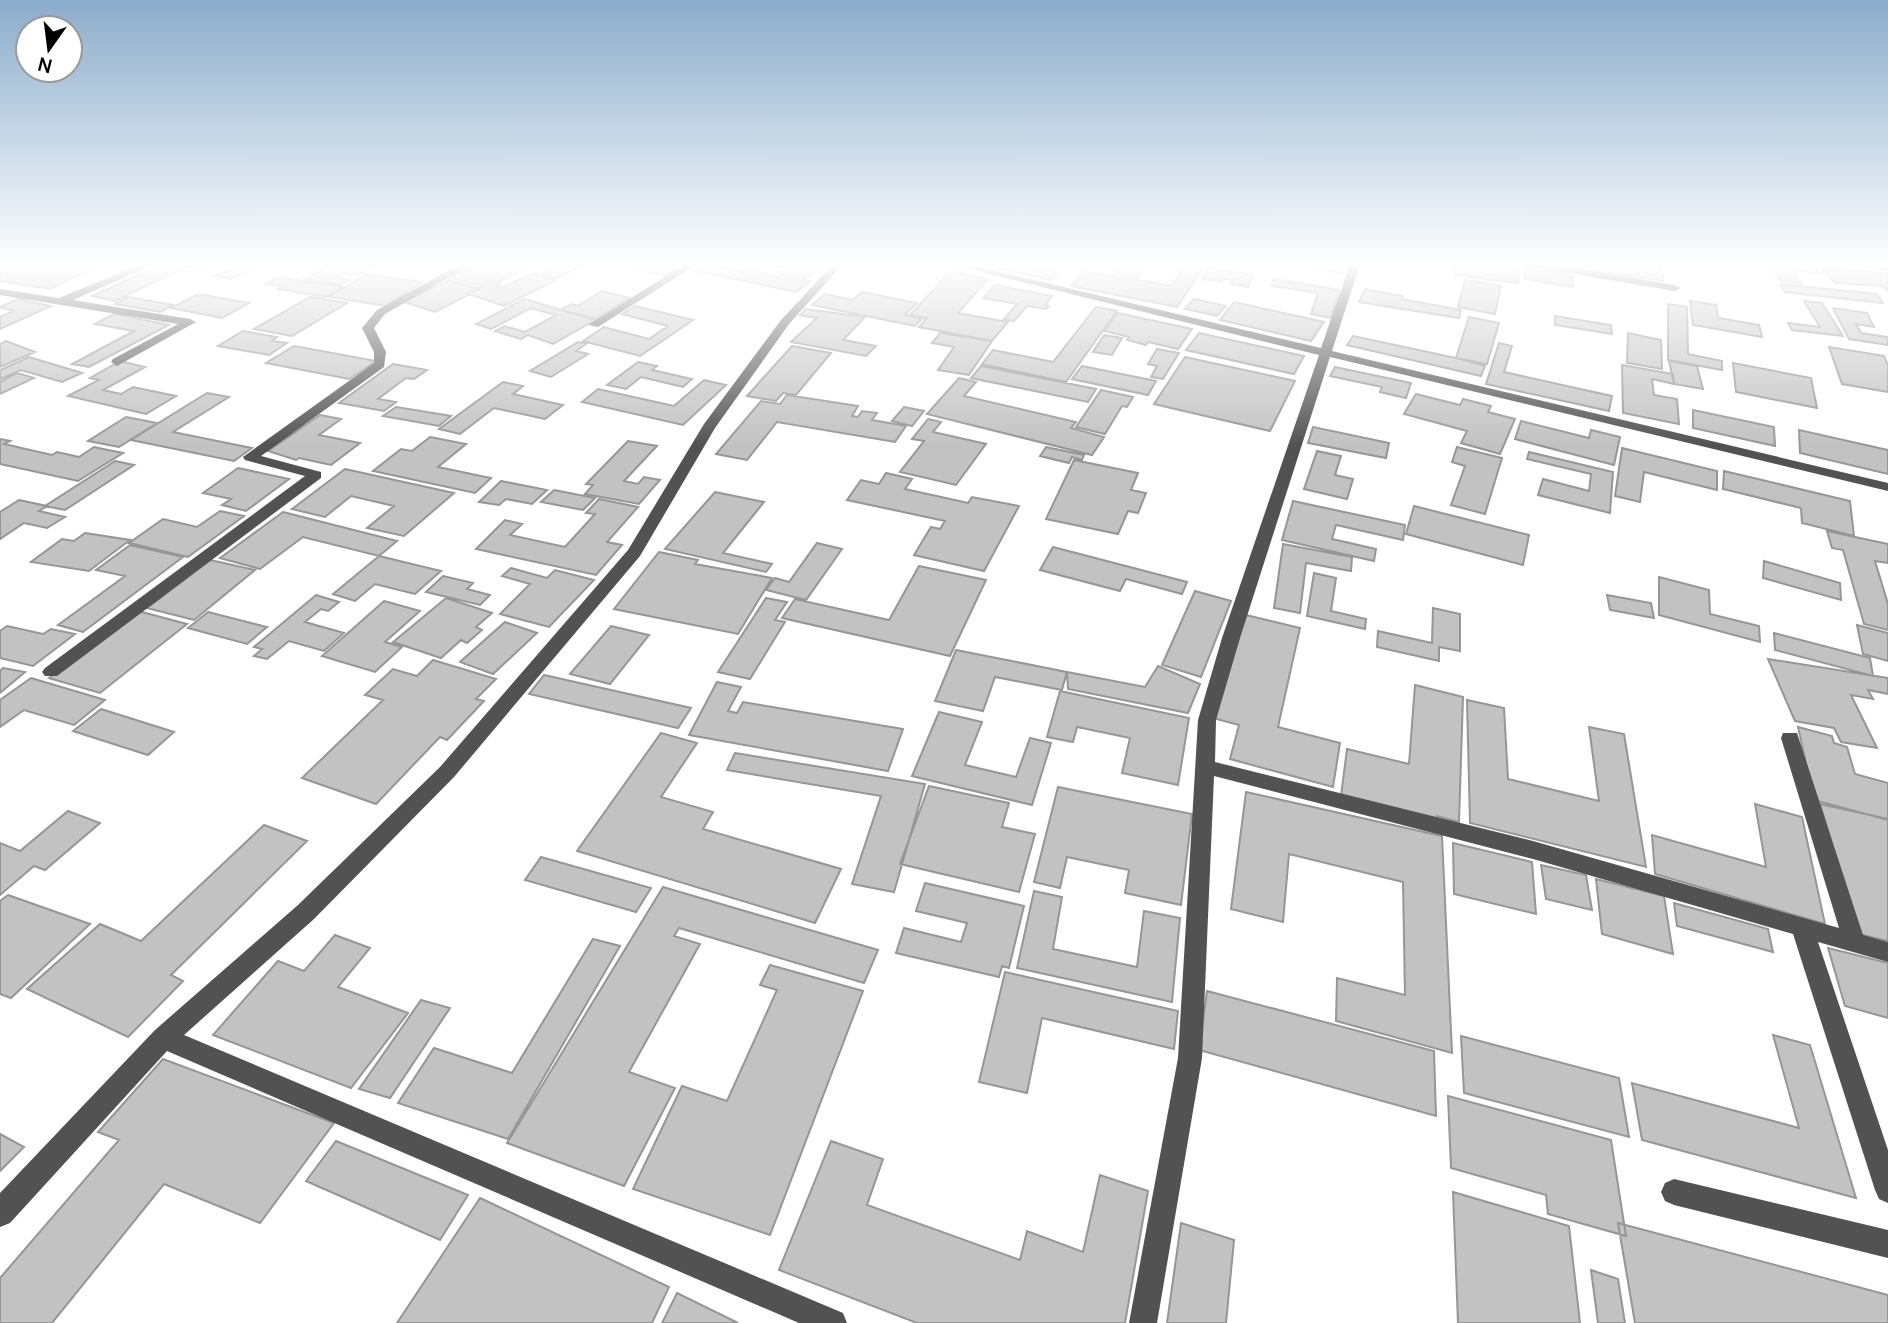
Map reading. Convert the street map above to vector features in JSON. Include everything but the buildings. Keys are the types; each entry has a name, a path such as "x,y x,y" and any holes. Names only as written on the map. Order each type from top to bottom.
{"street":[{"path":"117,362 189,323"},
{"path":"51,672 316,475 250,457 380,364 380,352 369,328 373,323"},
{"path":"594,325 598,323"},
{"path":"0,1213 163,1038 306,912 447,772 634,553 709,427 784,323"},
{"path":"1199,323 1888,487"},
{"path":"1143,1323 1190,1058 1207,720 1231,638 1335,323"},
{"path":"1790,738 1854,942"},
{"path":"1206,767 1532,850 1888,952"},
{"path":"1802,927 1888,1190"},
{"path":"163,1038 833,1323"},
{"path":"1674,1192 1888,1244"}]}
